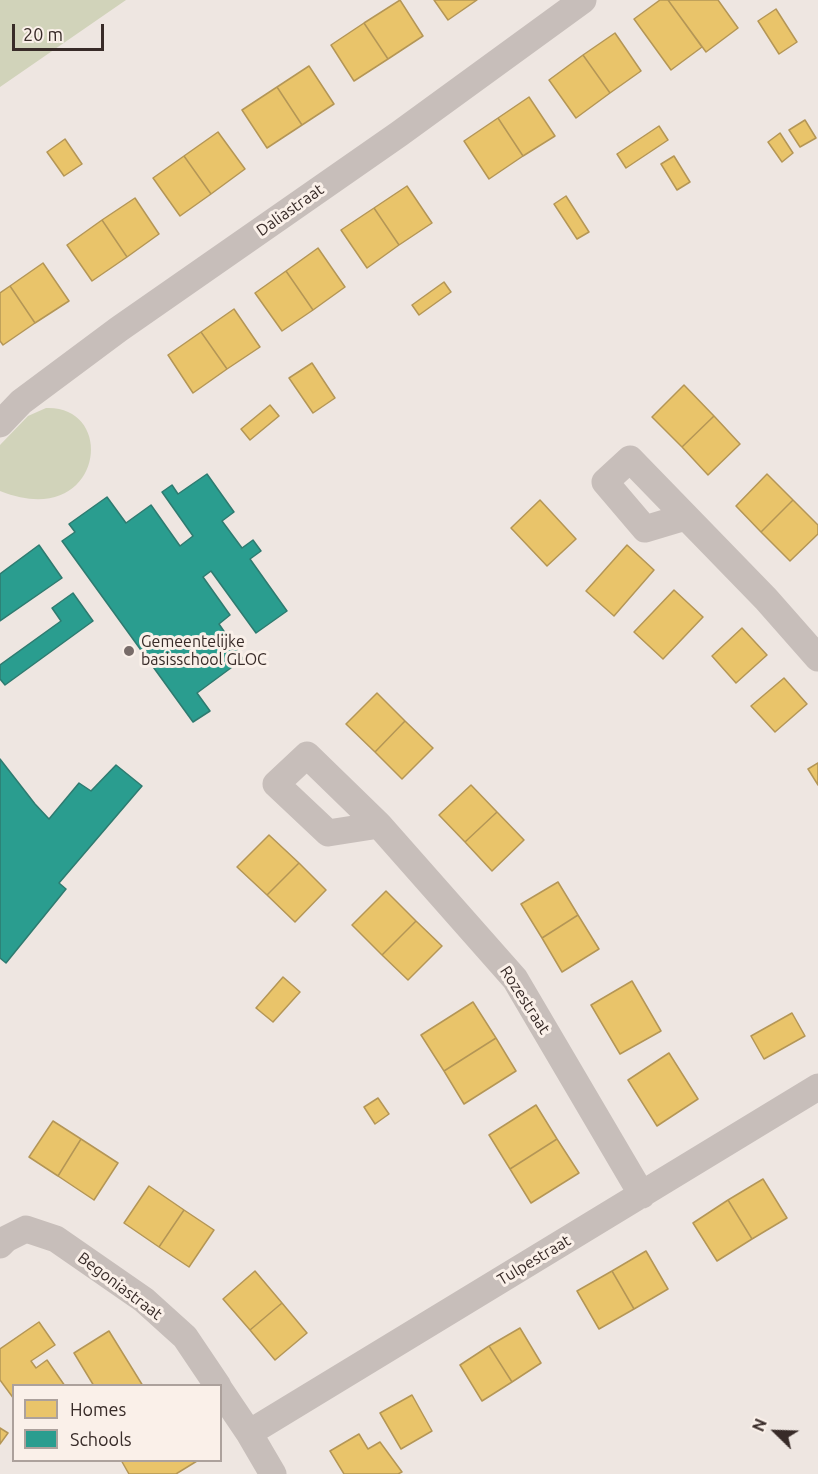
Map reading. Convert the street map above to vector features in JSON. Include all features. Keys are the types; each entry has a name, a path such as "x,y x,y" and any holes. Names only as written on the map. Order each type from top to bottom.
{"street":[{"name":"Daliastraat","path":"0,424 21,402 119,329 399,134 583,0"},
{"path":"685,517 766,599 818,658"},
{"name":"Rozestraat","path":"379,825 515,979 642,1195"},
{"name":"Tulpestraat","path":"249,1432 818,1087"},
{"name":"Begoniastraat","path":"0,1245 6,1239 26,1229 56,1239 144,1300 185,1337 217,1384"},
{"path":"222,1393 249,1432 273,1474"}],"green space":[{"path":"0,0 126,0 0,87"},
{"path":"46,408 69,412 84,425 91,444 89,464 79,482 61,495 35,499 0,491 0,445 28,416"}],"building: Homes":[{"path":"400,0 423,36 388,59 364,23"},
{"path":"434,0 477,0 448,20"},
{"path":"660,0 668,0 702,47 671,70 634,19"},
{"path":"668,0 718,0 738,28 706,52"},
{"path":"776,9 797,42 779,54 758,21"},
{"path":"364,23 388,59 354,81 331,45"},
{"path":"615,33 641,71 610,93 583,55"},
{"path":"583,55 610,93 576,118 549,80"},
{"path":"309,66 334,104 302,125 277,87"},
{"path":"277,87 302,125 267,148 242,110"},
{"path":"529,97 555,136 523,156 498,118"},
{"path":"498,118 523,156 489,179 464,141"},
{"path":"805,120 816,138 800,147 789,130"},
{"path":"659,126 668,140 626,168 617,154"},
{"path":"218,132 245,169 211,194 184,156"},
{"path":"780,133 793,153 782,162 768,142"},
{"path":"65,139 82,164 64,176 47,152"},
{"path":"184,156 211,194 180,216 153,178"},
{"path":"674,156 690,182 677,190 661,164"},
{"path":"407,186 432,223 399,245 374,208"},
{"path":"566,196 589,232 577,239 554,204"},
{"path":"135,198 159,234 127,257 102,220"},
{"path":"374,208 399,245 367,268 341,230"},
{"path":"102,220 127,257 92,281 67,245"},
{"path":"318,248 345,287 313,310 286,271"},
{"path":"43,263 69,301 35,323 10,286"},
{"path":"286,271 313,310 282,331 255,293"},
{"path":"444,282 451,292 419,315 412,305"},
{"path":"10,286 35,323 3,345 0,341 0,293"},
{"path":"234,309 260,347 227,369 201,332"},
{"path":"201,332 227,369 193,393 168,355"},
{"path":"312,363 335,398 313,413 289,378"},
{"path":"684,385 714,416 682,447 652,417"},
{"path":"270,405 279,416 250,440 241,429"},
{"path":"714,416 740,444 708,475 682,447"},
{"path":"767,474 793,500 761,532 736,506"},
{"path":"540,500 576,539 547,566 511,528"},
{"path":"793,500 818,525 818,534 790,561 761,532"},
{"path":"627,545 654,570 614,616 586,591"},
{"path":"674,590 703,617 663,659 634,632"},
{"path":"742,628 767,655 736,683 712,656"},
{"path":"784,678 807,704 775,732 751,706"},
{"path":"377,693 405,721 375,752 346,724"},
{"path":"405,721 433,748 402,779 375,752"},
{"path":"818,763 818,785 808,769"},
{"path":"471,785 497,812 465,842 439,815"},
{"path":"497,812 524,840 492,871 465,842"},
{"path":"269,835 299,863 267,895 237,867"},
{"path":"299,863 326,890 295,922 267,895"},
{"path":"558,882 578,915 542,938 521,904"},
{"path":"386,891 416,921 382,955 352,925"},
{"path":"578,915 599,949 562,972 542,938"},
{"path":"416,921 442,946 408,980 382,955"},
{"path":"283,977 300,992 273,1022 256,1008"},
{"path":"632,981 661,1031 620,1054 591,1005"},
{"path":"473,1002 496,1038 444,1071 421,1035"},
{"path":"792,1013 805,1036 764,1059 751,1036"},
{"path":"496,1038 516,1071 464,1104 444,1071"},
{"path":"669,1053 698,1099 657,1126 628,1080"},
{"path":"378,1098 389,1114 375,1124 364,1107"},
{"path":"536,1105 557,1139 510,1169 489,1135"},
{"path":"53,1121 81,1139 58,1176 29,1157"},
{"path":"81,1139 118,1163 94,1200 58,1176"},
{"path":"557,1139 579,1173 531,1203 510,1169"},
{"path":"763,1179 787,1218 752,1239 728,1200"},
{"path":"149,1186 184,1210 159,1247 124,1223"},
{"path":"728,1200 752,1239 717,1261 693,1223"},
{"path":"184,1210 214,1230 189,1267 159,1247"},
{"path":"646,1251 668,1289 634,1309 612,1271"},
{"path":"255,1271 282,1303 250,1330 223,1299"},
{"path":"612,1271 634,1309 599,1329 577,1291"},
{"path":"282,1303 307,1333 275,1360 250,1330"},
{"path":"39,1322 55,1345 31,1361 36,1368 47,1360 64,1384 12,1384 12,1396 0,1380 0,1349"},
{"path":"520,1328 541,1363 512,1382 489,1346"},
{"path":"109,1331 142,1384 93,1384 74,1353"},
{"path":"489,1346 512,1382 482,1401 460,1365"},
{"path":"412,1395 432,1431 401,1449 380,1413"},
{"path":"0,1428 8,1433 0,1444"},
{"path":"359,1434 368,1449 380,1442 402,1472 398,1474 344,1474 330,1451"},
{"path":"122,1462 195,1462 176,1474 129,1474"}],"building: Schools":[{"path":"207,474 234,512 222,521 242,548 253,540 261,551 250,559 287,611 256,633 211,571 203,577 230,615 219,624 243,659 197,693 210,711 193,722 62,541 75,532 69,524 107,497 126,523 151,505 180,546 193,536 162,492 172,485 178,494"},
{"path":"39,545 62,578 0,621 0,574"},
{"path":"73,593 93,621 5,685 0,679 0,665 61,621 52,608"},
{"path":"0,759 49,819 79,783 91,791 116,765 142,786 59,883 66,889 6,963 0,958"}],"place":[{"name":"Gemeentelijke basisschool GLOC","path":"129,651"}]}
